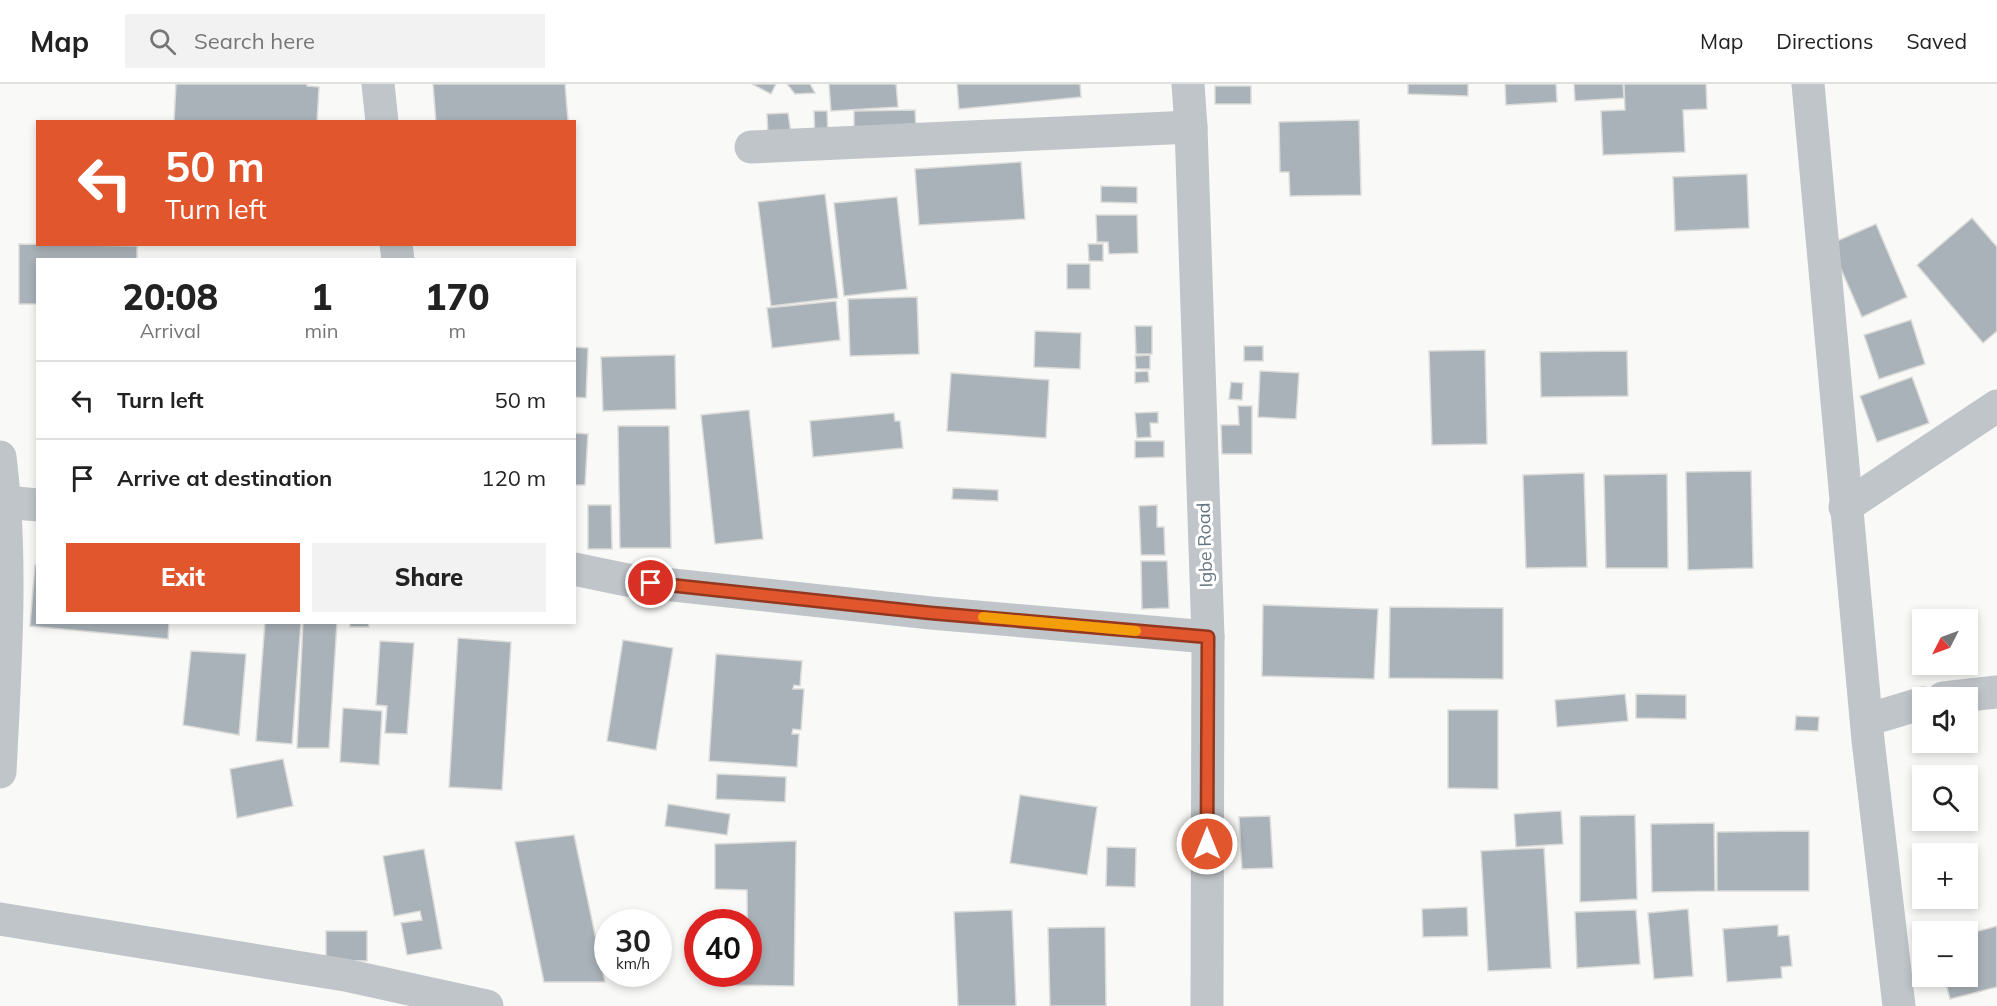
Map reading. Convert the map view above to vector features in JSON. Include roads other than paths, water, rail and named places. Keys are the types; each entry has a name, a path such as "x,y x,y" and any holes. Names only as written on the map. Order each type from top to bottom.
{"street":[{"path":"378,84 382,120"},
{"name":"Igbe Road","path":"1188,84 1208,637 1207,1006"},
{"path":"1808,84 1845,507 1899,1006"},
{"path":"751,147 1191,127"},
{"path":"1845,507 1997,406"},
{"path":"0,772 6,642 5,502 1,466"},
{"path":"5,502 36,505"},
{"path":"576,569 627,580 931,613 1208,637"},
{"path":"1978,694 1997,692"},
{"path":"1867,720 1912,706"},
{"path":"0,919 345,975 487,1006"}]}
